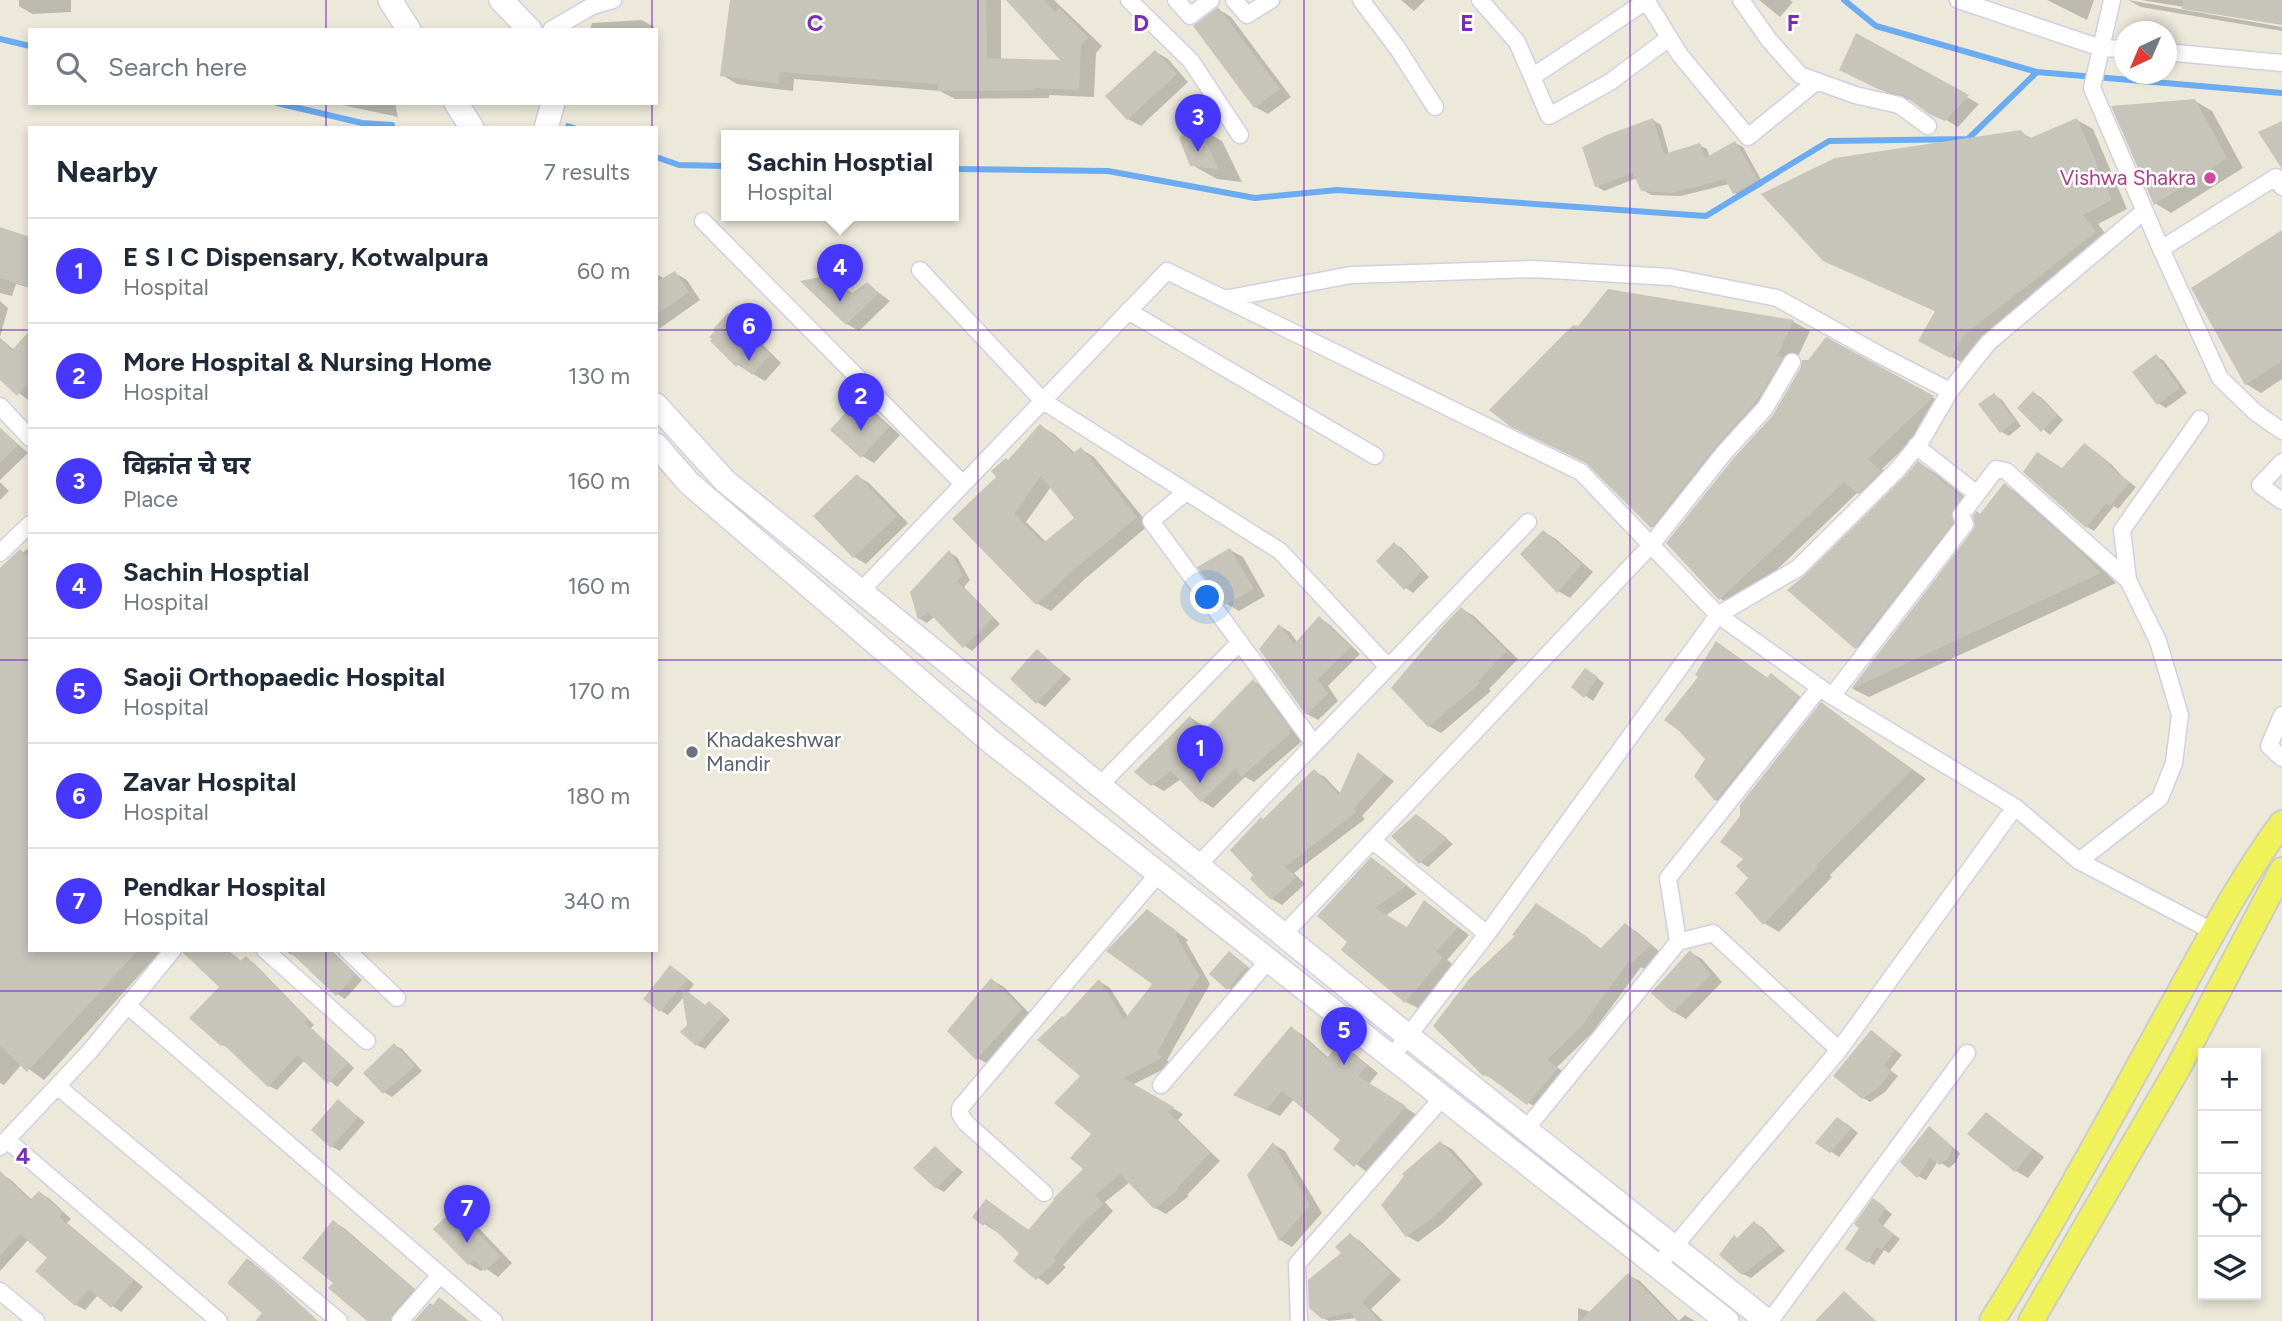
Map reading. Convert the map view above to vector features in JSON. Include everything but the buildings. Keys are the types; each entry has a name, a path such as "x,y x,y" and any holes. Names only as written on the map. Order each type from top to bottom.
{"main road":[{"path":"1992,1321 2042,1241 2214,932 2266,844 2282,823"},
{"path":"2031,1321 2178,1068 2282,870"}],"street":[{"path":"390,0 408,28"},
{"path":"501,0 528,28"},
{"path":"554,28 592,6 613,0"},
{"path":"1129,0 1191,61 1240,135"},
{"path":"1176,0 1190,16 1211,0"},
{"path":"1234,0 1247,15 1271,0"},
{"path":"1361,0 1398,49 1434,107"},
{"path":"1479,0 1517,42 1549,116 1610,82 1670,38"},
{"path":"1532,77 1646,0 1680,55 1748,136 1817,81"},
{"path":"1741,0 1769,40 1800,75 1855,95 1899,106 1928,126"},
{"path":"1958,0 2101,48 2114,49"},
{"path":"2112,0 2092,88 2143,212 2220,378 2255,412 2282,431"},
{"path":"2177,53 2282,63"},
{"path":"457,105 471,126"},
{"path":"547,126 552,105"},
{"path":"2161,249 2276,177 2282,187"},
{"path":"1391,1058 1487,934 1717,615 1798,568 1898,470 1950,391 1989,343 2143,212"},
{"path":"703,221 963,484"},
{"path":"1224,299 1351,275 1533,269 1670,277 1777,298 1950,391"},
{"path":"920,270 1043,401 1280,551 1388,667"},
{"path":"860,592 1167,271 1581,472 1717,615 1826,692 2015,807 2079,861 2214,932"},
{"path":"1128,311 1375,456"},
{"path":"1283,935 1650,545 1724,453 1765,408 1792,362"},
{"path":"0,406 28,436"},
{"path":"658,407 725,481 1408,1036 1768,1321 1967,1053"},
{"path":"2079,861 2160,798 2174,763 2180,715 2158,641 2129,580 2122,530 2200,419"},
{"path":"658,446 678,429"},
{"path":"1916,446 1977,494"},
{"path":"658,448 690,483 980,733 1727,1321"},
{"path":"2282,462 2260,485 2282,501"},
{"path":"1678,942 1668,878 1965,524 1961,515 1996,469 2006,471 2129,580"},
{"path":"1186,492 1151,521 1314,744"},
{"path":"1198,866 1528,522"},
{"path":"0,553 28,526"},
{"path":"1099,786 1240,642"},
{"path":"2282,715 2269,746 2282,758"},
{"path":"1657,1266 1839,1050 2015,807"},
{"path":"1372,840 1487,934"},
{"path":"1044,1193 965,1122 960,1108 1158,874"},
{"path":"1526,1129 1678,942 1713,933 1839,1050"},
{"path":"171,952 90,1051 3,1144 219,1321"},
{"path":"267,952 367,1041"},
{"path":"349,952 397,998"},
{"path":"1161,1085 1268,961"},
{"path":"127,1005 494,1321"},
{"path":"57,1086 340,1321"},
{"path":"1299,1321 1297,1264 1442,1098"},
{"path":"400,1321 440,1275"},
{"path":"0,1291 36,1321"}],"waterway":[{"path":"1844,0 1876,26 2037,72"},
{"path":"0,39 28,46"},
{"path":"959,169 1108,171 1255,198 1337,190 1706,216 1829,141 1968,139 2037,72 2282,93"},
{"path":"286,105 362,123 392,125"},
{"path":"658,158 679,165 721,166"}],"place":[{"name":"विक्रांत चे घर","path":"1198,152"},
{"name":"Vishwa Shakra","path":"2210,178"},
{"name":"Sachin Hosptial","path":"840,302"},
{"name":"Zavar Hospital","path":"749,361"},
{"name":"More Hospital & Nursing Home","path":"861,431"},
{"name":"Khadakeshwar Mandir","path":"692,752"},
{"name":"E S I C Dispensary, Kotwalpura","path":"1200,783"},
{"name":"Saoji Orthopaedic Hospital","path":"1344,1065"},
{"name":"Pendkar Hospital","path":"467,1243"}]}
